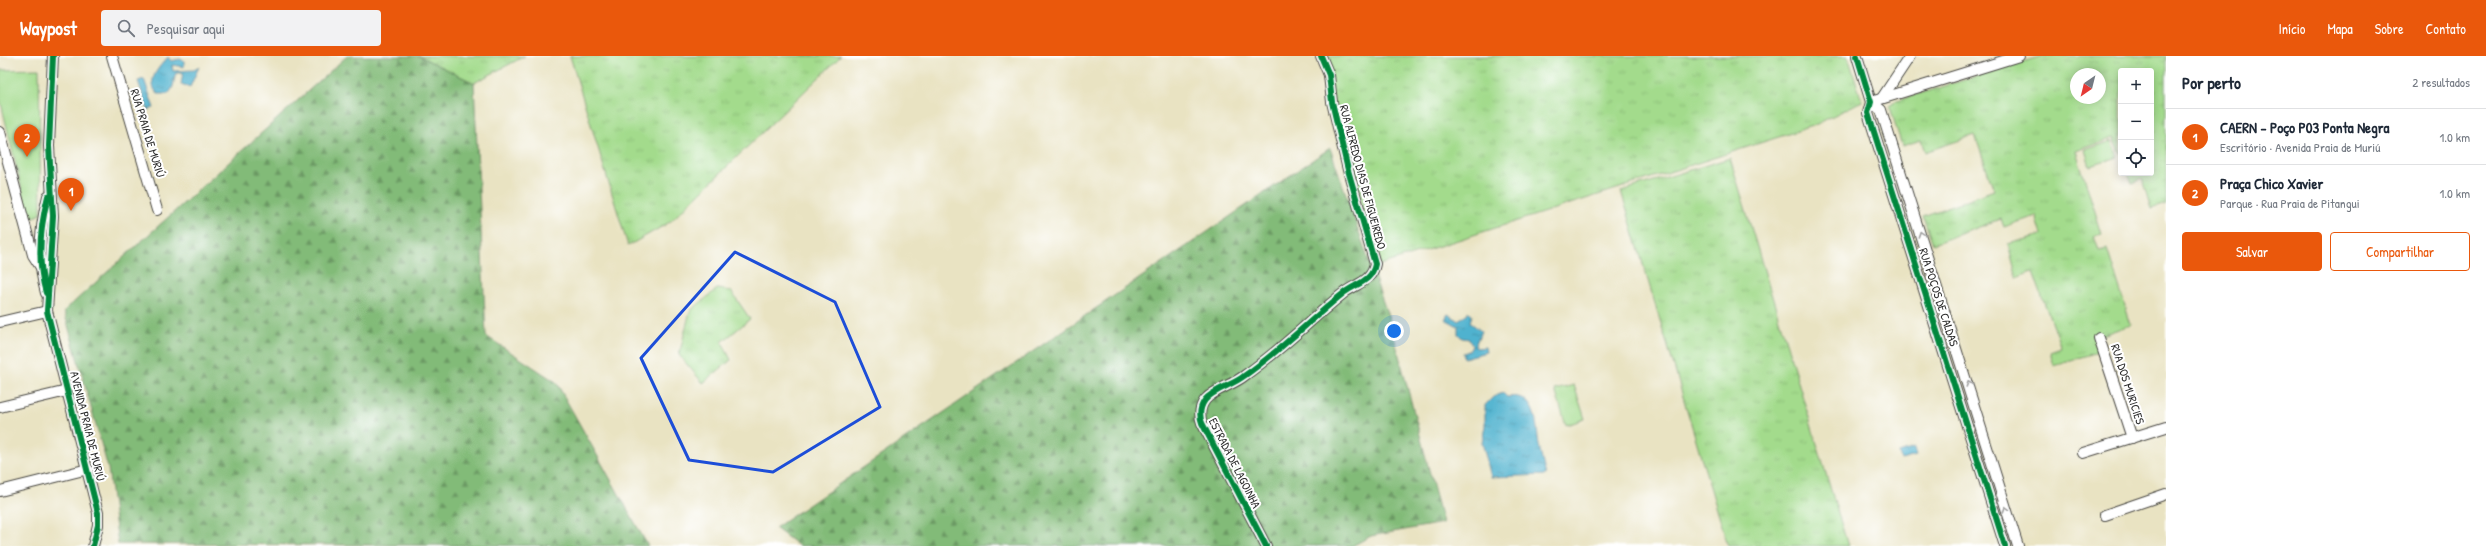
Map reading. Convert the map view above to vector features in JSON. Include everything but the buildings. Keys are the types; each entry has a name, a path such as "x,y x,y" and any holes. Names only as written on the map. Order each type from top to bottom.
{"street":[{"path":"42,269 50,188 49,146 53,56"},
{"name":"RUA PRAIA DE MURIÚ","path":"122,56 113,60 157,210"},
{"name":"RUA ALFREDO DIAS DE FIGUEIREDO","path":"1216,393 1255,368 1348,290 1368,279 1374,271 1375,264 1348,170 1332,102 1329,75 1321,56"},
{"name":"RUA POÇOS DE CALDAS","path":"1857,56 1871,102 1868,113 2005,546"},
{"path":"1882,98 1910,56"},
{"path":"1871,102 2001,59 2019,56"},
{"name":"RUA POÇOS DE CALDAS","path":"1871,102 1882,110 2018,546"},
{"path":"0,132 33,254 42,269 49,301"},
{"path":"24,218 35,218 48,214"},
{"path":"27,229 46,233"},
{"path":"0,322 47,311 49,301 46,233"},
{"name":"AVENIDA PRAIA DE MURIÚ","path":"47,311 98,513 98,525 93,546"},
{"name":"RUA DOS MURICIES","path":"2100,338 2132,438"},
{"path":"0,407 67,391"},
{"name":"ESTRADA DE LAGOINHA","path":"1216,393 1202,405 1200,419 1266,546"},
{"path":"2084,453 2166,428"},
{"path":"0,492 88,469"},
{"path":"2105,515 2166,494"}],"highlighted area":[{"path":"735,252 835,302 880,407 773,472 689,460 641,358"}],"green space":[{"path":"347,56 419,56 474,83 486,336 556,382 648,546 118,544 108,468 64,311"},
{"path":"419,56 525,56 474,83"},
{"path":"570,56 841,56 670,222 628,246"},
{"path":"1321,56 1848,56 1862,101 1813,126 1377,266"},
{"path":"2042,56 2166,56 2166,204 2151,209 2142,179 2132,183 2129,176 2154,176 2154,68 2118,68 2118,148 2114,138 2076,151 2102,234 2094,236 2099,251 2107,249 2131,325 2094,338 2098,352 2054,365 2050,352 2061,348 2033,272 2017,278 2008,244 2042,235 2036,216 2004,227 2001,219 1933,244 1923,216 1994,190 1975,135 1925,152 1921,140 1902,146 1890,107 1893,102"},
{"path":"39,69 41,214 29,219 0,99 0,70"},
{"path":"2112,141 2118,157 2090,166 2085,150"},
{"path":"1330,148 1391,325 1443,523 1371,536 1352,546 799,546 775,528"},
{"path":"1730,158 1848,546 1728,546 1621,191"},
{"path":"717,289 731,291 750,319 722,342 731,360 703,383 679,355 690,311"},
{"path":"1574,385 1585,419 1566,425 1555,390"}],"water":[{"path":"168,57 171,61 180,59 184,61 184,67 172,65 173,71 194,70 199,67 190,87 181,84 183,73 176,73 173,87 168,94 158,94 154,89 153,79 157,70"},
{"path":"144,79 154,108 148,110 138,81"},
{"path":"1468,311 1472,315 1470,322 1481,331 1475,346 1477,348 1485,347 1486,352 1464,358 1463,353 1469,351 1472,346 1469,339 1462,338 1458,334 1458,326 1445,319 1448,314 1458,320 1468,314"},
{"path":"1503,393 1507,397 1524,399 1530,404 1535,419 1546,475 1491,477 1482,442 1485,426 1485,405 1493,397"},
{"path":"1914,448 1916,456 1901,460 1899,453"}],"cycle path":[{"path":"53,56 49,146 53,216 47,311 98,513 98,525 93,546"},
{"path":"1266,546 1202,423 1200,411 1203,403 1209,396 1240,379 1257,366 1283,346 1345,292 1368,278 1373,270 1375,264 1348,170 1332,102 1329,75 1321,56"},
{"path":"1857,56 1871,102 1868,113 2005,546"},
{"path":"46,293 41,269 41,232 48,196"}],"place":[{"name":"Praça Chico Xavier","path":"27,157"},
{"name":"CAERN - Poço P03 Ponta Negra","path":"71,211"}]}
